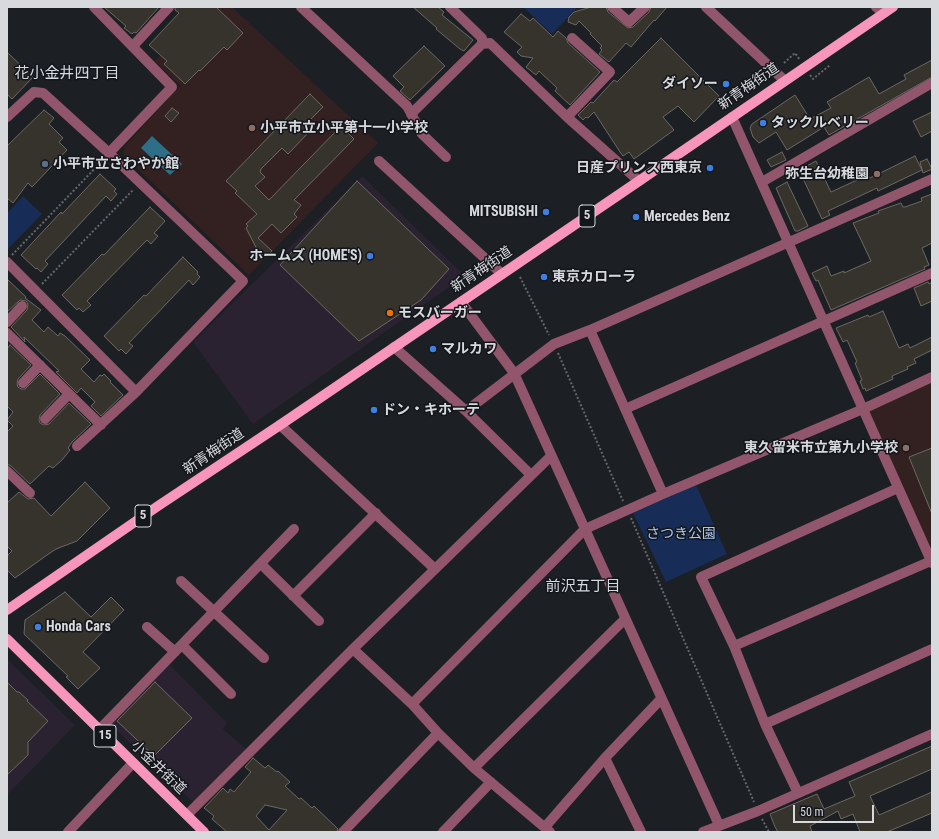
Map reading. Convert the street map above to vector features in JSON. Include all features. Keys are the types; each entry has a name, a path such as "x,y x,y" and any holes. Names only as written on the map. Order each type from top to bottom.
{"main road":[{"name":"新青梅街道","path":"7,610 158,506 639,181 784,80 880,10 893,7"},
{"name":"小金井街道","path":"7,639 204,832"}],"street":[{"path":"94,7 172,87 109,153"},
{"path":"133,46 169,7"},
{"path":"301,7 407,106 422,134 446,157"},
{"path":"450,7 482,38 482,44"},
{"path":"612,7 629,22 645,7"},
{"path":"706,7 784,80"},
{"path":"567,117 610,72 572,38"},
{"path":"412,114 482,44 490,43 567,117 639,181"},
{"path":"762,182 932,83"},
{"path":"7,117 34,92 43,93 244,280 136,392 77,446"},
{"path":"732,116 932,562 734,646"},
{"path":"379,161 502,274"},
{"path":"466,411 554,344 590,330 932,178"},
{"path":"7,261 136,392"},
{"path":"625,409 932,273"},
{"path":"461,302 514,373 719,825"},
{"path":"7,322 22,306"},
{"path":"590,330 663,494"},
{"path":"8,336 101,425"},
{"path":"394,347 466,411 531,475"},
{"path":"23,383 40,365"},
{"path":"412,704 585,528 932,377"},
{"path":"45,419 70,394"},
{"path":"280,424 435,569"},
{"path":"187,816 353,649 551,456"},
{"path":"7,471 30,493"},
{"path":"798,794 765,724 734,646 701,577 898,488"},
{"path":"293,596 376,513"},
{"path":"99,730 294,529"},
{"path":"261,564 319,621"},
{"path":"181,581 264,658"},
{"path":"474,768 625,619"},
{"path":"147,627 175,652"},
{"path":"182,645 231,694"},
{"path":"353,649 412,704 438,733 474,768 548,830 605,758 661,699"},
{"path":"765,724 932,649"},
{"path":"343,832 438,733"},
{"path":"703,832 798,794 932,734"},
{"path":"605,758 641,832"},
{"path":"68,832 133,763"},
{"path":"443,832 491,782"}],"path":[{"path":"784,63 795,53"},
{"path":"813,79 830,66"},
{"path":"7,261 109,153"},
{"path":"35,291 140,183"},
{"path":"520,277 554,344 758,811 769,832"}],"shaded area":[{"name":"小平市立小平第十一小学校","path":"206,7 232,7 378,143 249,275 123,155 124,147 180,86 155,61"},
{"path":"152,136 182,164 170,175 141,148"},
{"path":"362,176 465,276 253,424 193,342"},
{"name":"東久留米市立第九小学校","path":"932,379 932,563 863,409"},
{"path":"7,659 75,725 7,795"},
{"path":"170,665 227,723 223,729 246,749 194,803 110,724"}],"green space":[{"path":"523,7 574,7 576,9 552,34"},
{"path":"23,196 42,214 7,250 7,213"},
{"name":"さつき公園","path":"696,485 727,554 666,582 633,513"}],"building":[{"path":"104,7 159,7 136,33 134,32 132,34 124,28 126,26"},
{"path":"175,7 216,7 243,33 227,50 224,47 185,84 164,64 167,61 149,45 179,13 175,10"},
{"path":"413,7 438,7 444,12 442,15 473,40 464,51 460,49"},
{"path":"591,7 606,7 608,12 628,28 633,27 649,12 651,7 667,7 631,47 626,43 609,62 599,54 602,50 600,48 602,46 579,21 576,25 568,22 569,17 574,12"},
{"path":"521,14 530,21 533,18 553,37 558,31 566,38 568,43 600,72 570,105 555,91 557,88 539,71 536,75 526,67 533,58 521,56 517,52 522,47 504,32"},
{"path":"661,38 719,96 694,122 678,106 663,117 674,130 634,159 629,152 623,156 594,112 588,118 586,117 583,120 578,115 591,102 593,103 614,80 617,82"},
{"path":"424,46 445,66 410,100 400,91 404,87 393,76"},
{"path":"7,52 33,77 12,99 7,94"},
{"path":"932,60 932,77 829,135 824,127 787,150 776,132 759,143 753,137 750,128 752,124 795,95 810,119 831,108 827,102 869,77 879,94 906,79 904,75"},
{"path":"310,94 323,107 304,126 310,131 288,154 282,148 261,169 260,172 265,177 255,186 269,200 341,126 354,139 294,200 301,205 294,214 297,217 281,233 272,224 258,238 272,251 267,257 263,254 261,257 246,228 248,226 246,224 257,214 235,193 237,191 226,181"},
{"path":"172,108 179,113 171,122 165,116"},
{"path":"44,110 54,118 49,124 63,138 59,142 67,150 32,187 28,183 13,203 7,198 7,146"},
{"path":"932,112 932,131 921,137 913,121"},
{"path":"782,152 786,160 771,167 767,160"},
{"path":"915,156 922,170 878,191 877,188 828,211 830,215 822,219 799,170 816,161 831,192 868,175 870,178"},
{"path":"927,159 932,169 923,173 920,162"},
{"path":"100,174 116,189 114,191 117,194 111,201 106,196 45,261 48,264 41,272 37,268 36,269 21,255 61,212 62,214"},
{"path":"357,181 449,269 421,300 359,341 280,265"},
{"path":"787,182 808,226 798,231 795,231 776,188"},
{"path":"932,194 932,243 922,248 929,265 924,267 925,269 831,310 818,280 816,281 812,273 827,266 831,276 844,271 844,273 871,261 853,223 879,213 878,211 901,203 903,207 905,207 922,201 921,198"},
{"path":"150,207 165,221 154,233 158,236 151,244 147,240 87,301 91,305 83,312 79,308 77,310 62,295 102,254 104,255"},
{"path":"183,257 198,272 197,274 200,277 193,285 189,280 129,343 133,346 126,354 121,349 119,351 104,336 144,295 146,296"},
{"path":"7,279 26,297 25,298 41,310 32,320 44,332 48,327 58,336 60,333 65,336 90,360 81,369 94,382 100,375 102,376 104,374 123,395 101,416 91,406 95,402 81,388 77,393 56,372 59,371 24,337 25,342 11,327 27,310 28,304 26,301 20,300 7,312"},
{"path":"928,282 929,284 932,282 932,301 921,306 914,288"},
{"path":"883,311 899,348 908,344 910,348 932,337 932,350 914,359 916,363 907,367 908,369 892,376 893,379 866,391 865,388 863,389 860,381 862,380 855,363 857,362 847,340 843,342 836,328 868,315 869,317"},
{"path":"10,345 31,365 18,379 18,387 25,389 40,374 60,394 40,415 40,423 44,425 49,424 69,403 91,424 72,442 68,448 70,450 62,460 53,468 49,466 30,484 7,464 7,432 13,426 7,420 13,412 7,406 7,349"},
{"path":"932,448 932,514 909,457"},
{"path":"85,482 110,508 77,541 56,549 15,578 7,570 7,556 12,551 7,546 7,503 19,492 28,499 34,498 51,516"},
{"path":"65,592 91,617 111,597 124,610 83,652 100,668 78,689 66,677 68,676 24,634 25,620"},
{"path":"7,682 28,700 27,701 48,721 28,742 28,755 7,775"},
{"path":"155,682 192,718 154,756 117,721"},
{"path":"932,746 932,769 870,796 879,815 932,792 932,813 887,832 860,832 853,814 841,819 838,811 810,826 812,832 778,832 775,827 770,814 817,794 824,809 855,796 849,782"},
{"path":"253,758 265,768 268,765 277,772 278,771 290,782 285,786 299,799 301,798 312,808 314,806 338,829 337,832 227,832 212,819 214,816 204,808 223,788 228,793 230,789 234,792 251,772 245,767","holes":["265,805 287,810 269,830 256,816"]}],"place":[{"name":"ダイソー","path":"726,84"},
{"name":"タックルベリー","path":"763,123"},
{"name":"小平市立小平第十一小学校","path":"252,128"},
{"name":"小平市立さわやか館","path":"45,164"},
{"name":"日産プリンス西東京","path":"710,168"},
{"name":"弥生台幼稚園","path":"877,174"},
{"name":"MITSUBISHI","path":"546,212"},
{"name":"Mercedes Benz","path":"636,217"},
{"name":"ホームズ (HOME'S)","path":"370,256"},
{"name":"東京カローラ","path":"544,277"},
{"name":"モスバーガー","path":"390,313"},
{"name":"マルカワ","path":"433,349"},
{"name":"ドン・キホーテ","path":"374,410"},
{"name":"東久留米市立第九小学校","path":"906,448"},
{"name":"Honda Cars","path":"38,627"}],"district":[{"name":"花小金井四丁目","path":"67,74"},
{"name":"前沢五丁目","path":"583,587"}]}
